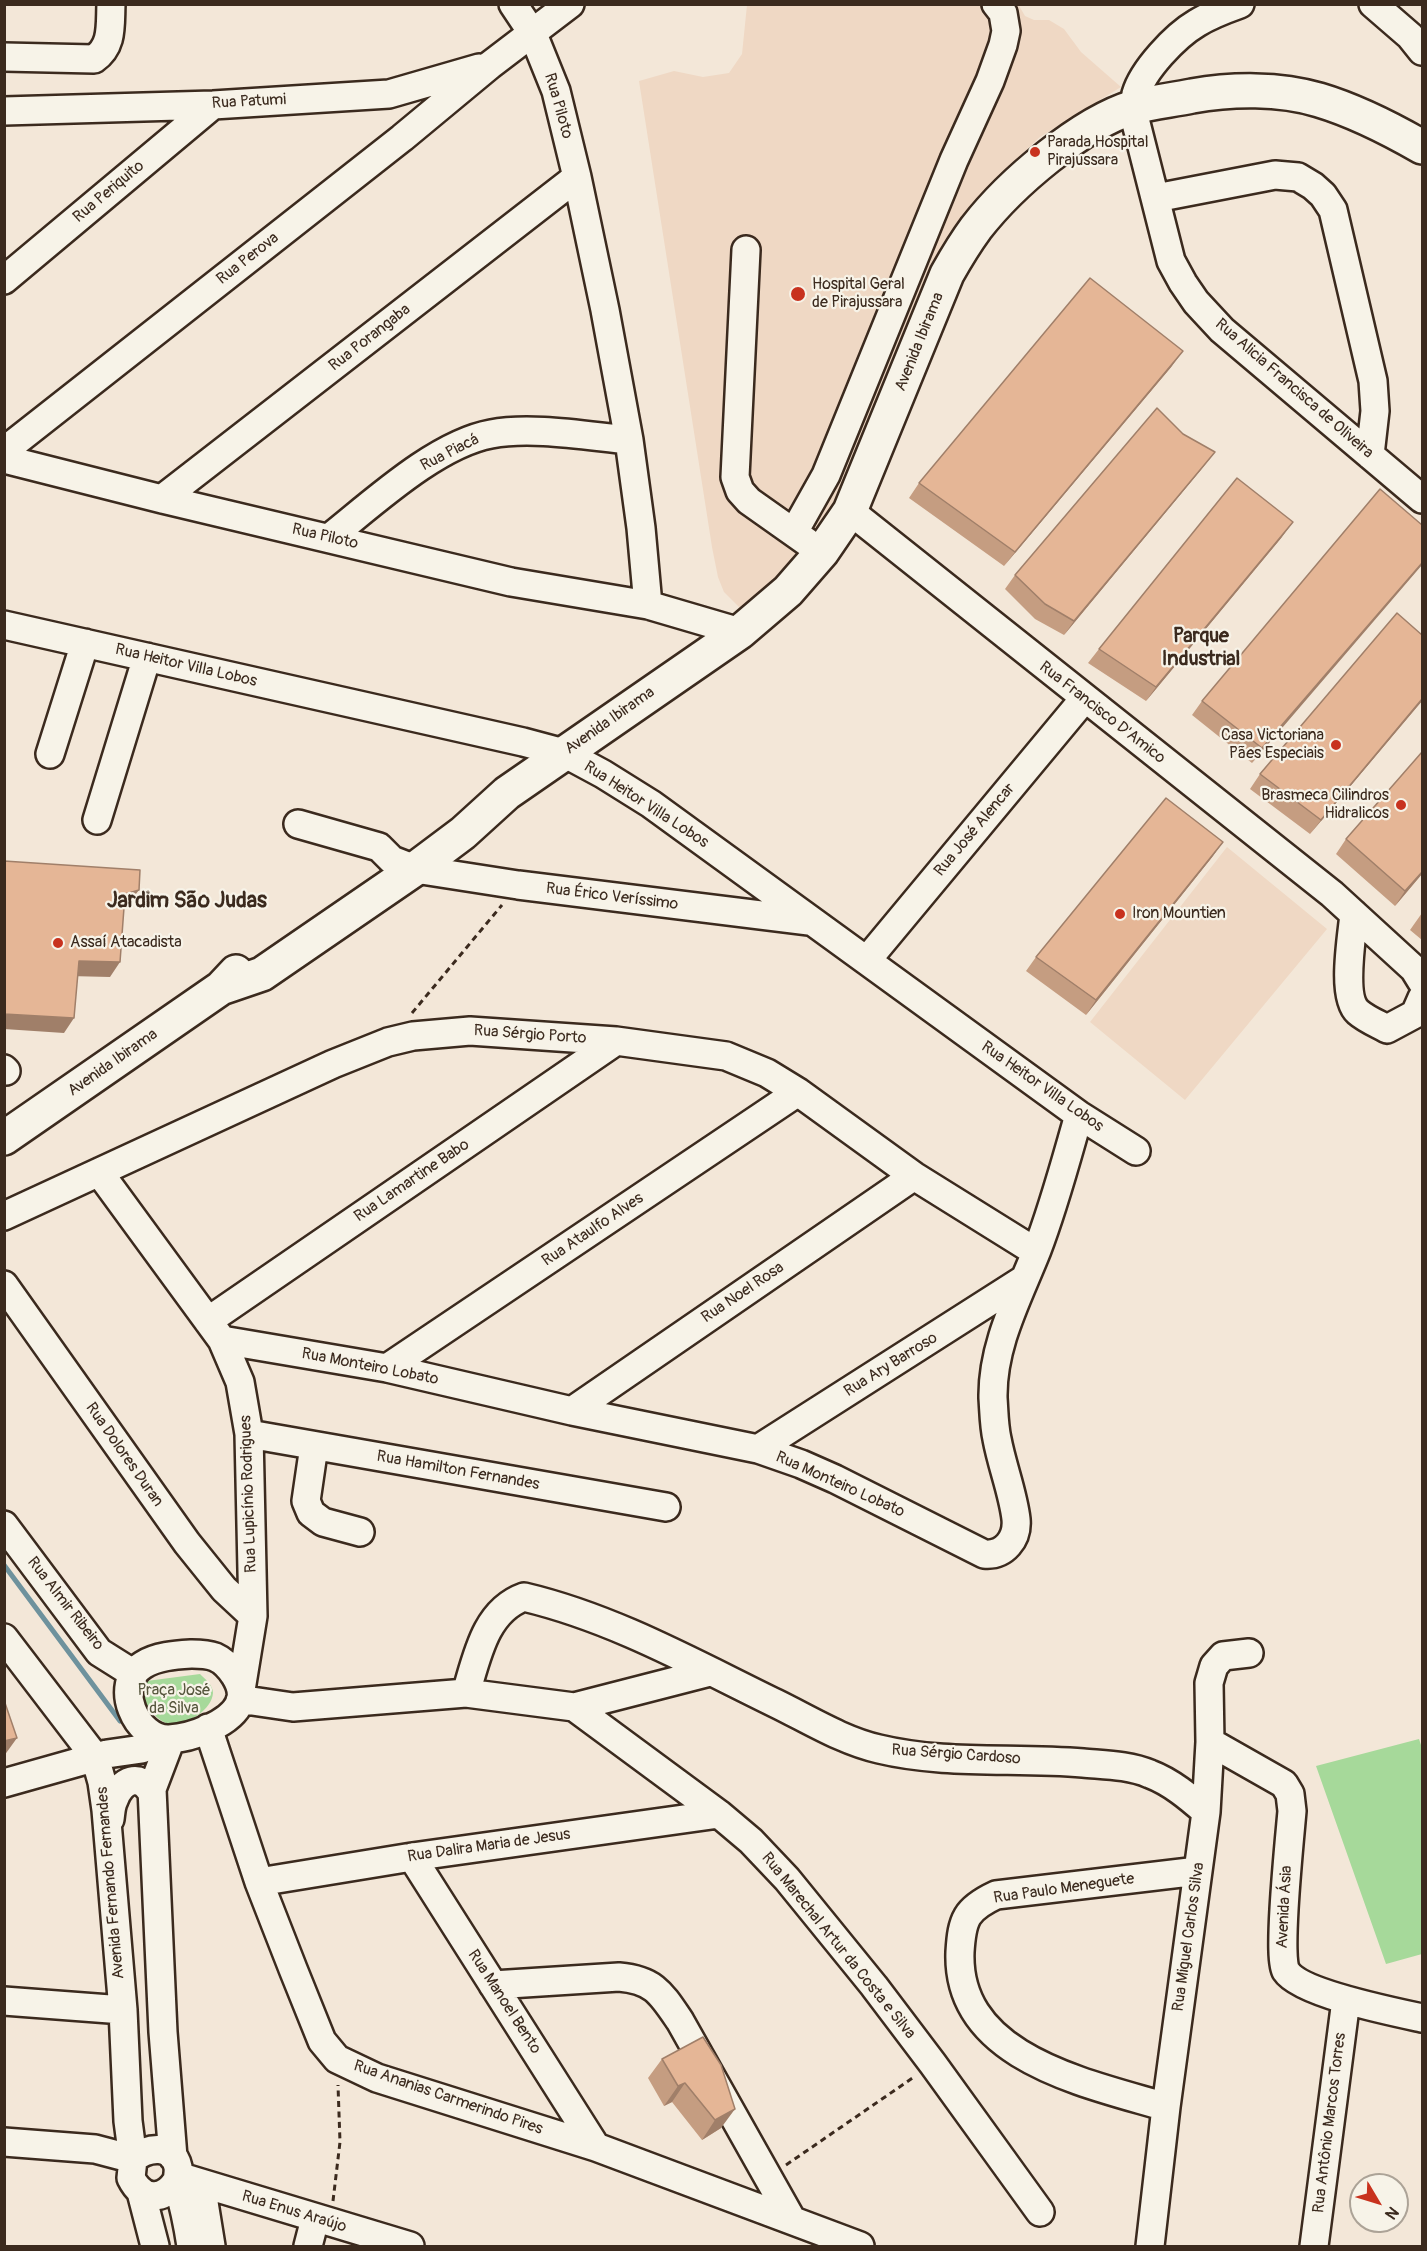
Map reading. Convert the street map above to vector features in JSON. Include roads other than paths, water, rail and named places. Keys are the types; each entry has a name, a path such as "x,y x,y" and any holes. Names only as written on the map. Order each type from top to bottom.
{"main road":[{"name":"Avenida Ibirama","path":"4,1138 221,988 250,958 403,864 477,806 507,793 740,632 788,591 822,552 850,511 947,274 973,233 1014,188 1063,145 1092,125 1134,107 1219,91 1287,94 1317,99 1381,124 1422,147"}],"street":[{"path":"4,57 94,60 108,46 111,4"},
{"name":"Rua Piloto","path":"513,4 533,34 556,91 577,177 629,440 641,528 648,606"},
{"name":"Rua Perova","path":"4,451 570,4"},
{"path":"794,532 826,474 954,160 990,81 1006,31 1003,12 996,4"},
{"path":"1134,107 1137,93 1145,77 1167,47 1195,24 1240,4"},
{"path":"1373,4 1410,36 1422,51"},
{"name":"Rua Patumi","path":"4,111 213,105 389,94 490,65"},
{"path":"389,94 402,138"},
{"name":"Rua Periquito","path":"4,280 213,105"},
{"name":"Rua Alicia Francisca de Oliveira","path":"1134,107 1171,261 1196,302 1222,330 1422,499"},
{"path":"1156,198 1275,175 1298,177 1323,195 1333,210 1373,381 1375,411 1371,455"},
{"name":"Rua Porangaba","path":"162,499 577,177"},
{"path":"746,250 735,477 740,491 749,501 822,552"},
{"name":"Rua Piacá","path":"329,538 400,481 439,455 490,434 530,432 629,440"},
{"name":"Rua Piloto","path":"4,459 511,582 648,606 740,632"},
{"name":"Rua Francisco D'Amico","path":"850,511 1332,894 1414,969 1422,982"},
{"name":"Rua Heitor Villa Lobos","path":"4,624 564,753 651,804 1079,1115 1136,1152"},
{"path":"50,754 85,643"},
{"path":"97,820 147,657"},
{"name":"Rua José Alencar","path":"867,960 1084,699"},
{"path":"298,824 379,848 403,864"},
{"name":"Rua Érico Veríssimo","path":"403,864 518,885 810,921"},
{"path":"1354,914 1349,983 1350,996 1357,1011 1387,1029 1415,1014 1422,998"},
{"name":"Rua Sérgio Porto","path":"4,1216 333,1064 388,1042 413,1036 470,1031 616,1041 726,1056 767,1072 914,1176 1036,1252"},
{"name":"Rua Lamartine Babo","path":"215,1330 616,1041"},
{"name":"Rua Ataulfo Alves","path":"387,1368 798,1092"},
{"name":"Rua Monteiro Lobato","path":"215,1330 758,1449 835,1479 984,1554 993,1555 1003,1551 1013,1539 1016,1521 996,1437 993,1396 996,1360 1023,1280 1036,1252 1079,1115"},
{"name":"Rua Lupicínio Rodrigues","path":"99,1172 215,1330 240,1382 249,1434 253,1616 241,1696"},
{"name":"Rua Noel Rosa","path":"572,1410 914,1176"},
{"name":"Rua Ary Barroso","path":"758,1449 1023,1280"},
{"name":"Rua Dolores Duran","path":"4,1285 187,1543 224,1589 253,1616"},
{"name":"Rua Hamilton Fernandes","path":"249,1434 666,1507"},
{"path":"314,1446 306,1501 311,1513 322,1522 360,1532"},
{"name":"Rua Almir Ribeiro","path":"4,1525 99,1652 134,1674"},
{"name":"Rua Sérgio Cardoso","path":"466,1693 478,1654 492,1622 500,1610 524,1597 591,1617 672,1651 833,1732 875,1748 917,1755 1124,1767 1149,1773 1170,1784 1206,1812"},
{"name":"Avenida Fernando Fernandes","path":"4,1638 101,1756 123,2010 128,2121 133,2159"},
{"path":"215,1657 235,1654 248,1644"},
{"name":"Rua Miguel Carlos Silva","path":"1150,2247 1166,2107 1206,1812 1210,1742 1209,1683 1214,1666 1223,1656 1249,1653"},
{"path":"4,1783 158,1742 223,1722 241,1696 233,1673 225,1663 203,1654 165,1657 142,1665 134,1674 127,1695 131,1707 147,1731 158,1742"},
{"path":"574,1707 710,1672"},
{"name":"Rua Marechal Artur da Costa e Silva","path":"241,1696 252,1701 293,1707 466,1693 574,1707 719,1814 751,1841 787,1879 933,2064 1040,2212"},
{"name":"Rua Ananias Carmerindo Pires","path":"208,1728 259,1882 322,2041 338,2059 377,2078 596,2147 860,2246"},
{"path":"158,1742 153,1793 164,2032 191,2247"},
{"name":"Avenida Ásia","path":"1210,1742 1277,1780 1290,1794 1292,1811 1282,1965 1292,1978 1346,2000 1422,2018"},
{"path":"108,1833 114,1797 124,1785 135,1779 143,1781 153,1793"},
{"name":"Rua Dalira Maria de Jesus","path":"259,1882 412,1857 719,1814"},
{"name":"Rua Manoel Bento","path":"412,1857 596,2147"},
{"name":"Rua Paulo Meneguete","path":"1166,2107 1045,2069 995,2036 977,2015 965,1994 960,1960 961,1937 965,1919 977,1904 996,1895 1198,1871"},
{"path":"493,1985 619,1977 633,1978 648,1983 663,1996 680,2021 792,2220"},
{"name":"Rua Antônio Marcos Torres","path":"1314,2247 1346,2000"},
{"path":"4,2001 123,2010"},
{"path":"4,2142 95,2150 133,2159"},
{"path":"182,2175 170,2190 161,2195 151,2196 141,2192 131,2178 133,2159 142,2151 155,2148 167,2152 182,2175 211,2247"},
{"name":"Rua Enus Araújo","path":"182,2175 410,2247"},
{"path":"141,2192 155,2247"},
{"path":"308,2247 322,2221"}],"waterway":[{"path":"4,1565 120,1721"}],"place":[{"name":"Parada Hospital Pirajussara","path":"1035,152"},
{"name":"Hospital Geral de Pirajussara","path":"798,294"},
{"name":"Casa Victoriana Pães Especiais","path":"1336,745"},
{"name":"Brasmeca Cilindros Hidralicos","path":"1401,805"},
{"name":"Iron Mountien","path":"1120,914"},
{"name":"Assaí Atacadista","path":"58,943"}],"district":[{"name":"Parque Industrial","path":"1201,648"},
{"name":"Jardim São Judas","path":"187,901"}],"park label":[{"name":"Praça José da Silva","path":"174,1700"}]}
